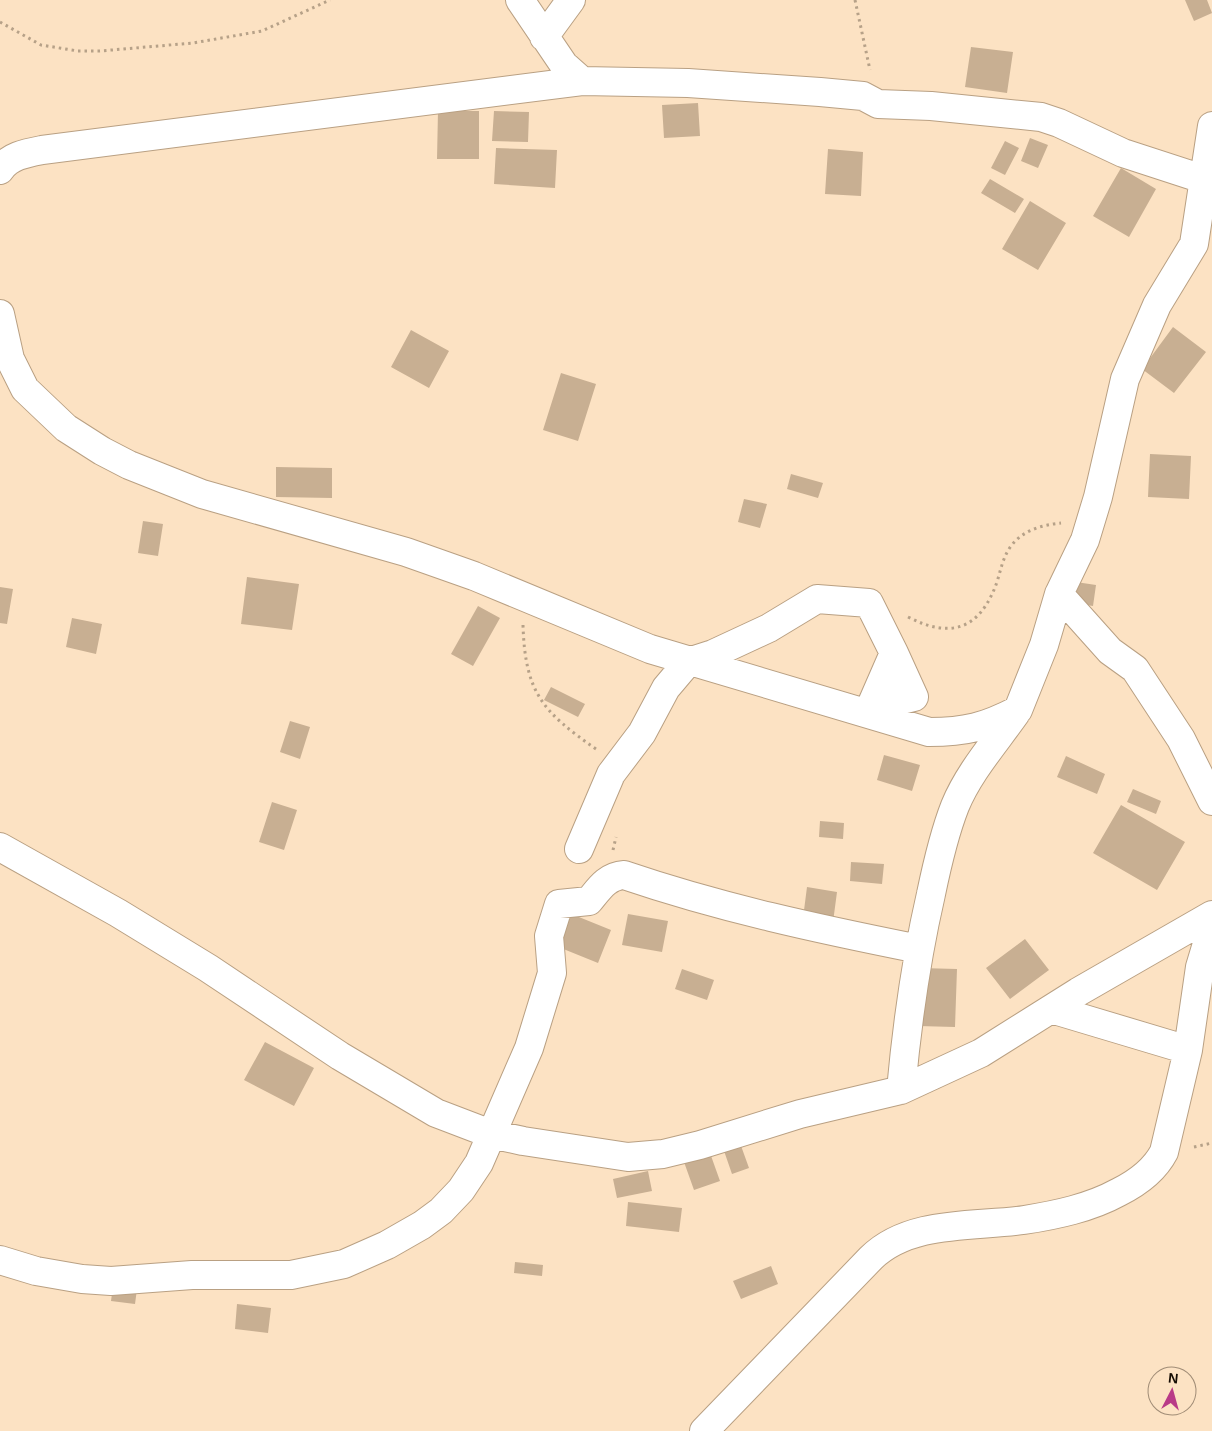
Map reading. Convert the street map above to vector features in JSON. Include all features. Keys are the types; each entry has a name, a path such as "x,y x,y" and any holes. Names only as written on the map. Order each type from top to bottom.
{"street":[{"path":"520,0 564,65 582,81"},
{"path":"544,37 572,0"},
{"path":"0,170 15,157 42,150 582,81 688,83 820,92 862,96 878,104 931,106 1041,116 1059,122 1123,153 1208,182"},
{"path":"902,1090 907,1033 919,949 942,849 956,805 971,776 1018,710 1044,645 1059,594 1085,540 1092,519 1117,406 1131,364 1156,305 1203,250 1212,126"},
{"path":"0,314 10,359 25,389 66,428 102,451 162,480 202,494 406,552 522,595 650,649 688,662 929,732 955,732 988,725 1018,710"},
{"path":"1059,594 1110,651 1135,669 1181,739 1212,800"},
{"path":"579,849 611,774 642,733 666,688 688,662 713,654 769,628 817,599 869,603 894,653"},
{"path":"0,847 126,918 208,968 340,1056 436,1113 491,1134 523,1141 628,1157 662,1154 800,1114 902,1090 981,1053 1051,1008 1212,915"},
{"path":"0,1260 59,1276 111,1281 172,1276 291,1275 344,1264 387,1245 422,1225 442,1211 461,1190 479,1163 529,1048 552,973 549,936 559,904 589,901 607,880 613,876 624,875 735,910 919,949"},
{"path":"704,1431 871,1258 893,1242 926,1231 1059,1214 1104,1200 1147,1174 1159,1162 1164,1152 1188,1050 1200,967 1212,927"},
{"path":"1051,1008 1188,1050"}],"path":[{"path":"0,22 41,44 59,49 100,51 193,43 262,32 330,0"},
{"path":"855,0 878,104"},
{"path":"522,595 524,652 538,696 554,718 603,755"},
{"path":"607,880 619,830"}],"building":[{"path":"1185,0 1207,0 1212,13 1194,21"},
{"path":"971,47 1013,52 1007,93 965,87"},
{"path":"698,103 700,136 664,138 662,105"},
{"path":"438,111 479,111 479,159 437,159"},
{"path":"494,111 529,112 528,142 492,141"},
{"path":"1030,138 1048,145 1038,168 1021,161"},
{"path":"1005,141 1019,148 1005,175 991,168"},
{"path":"496,148 557,150 555,188 494,184"},
{"path":"828,149 863,152 861,196 825,194"},
{"path":"1121,168 1156,189 1129,237 1093,216"},
{"path":"990,179 1024,199 1015,213 981,193"},
{"path":"1030,201 1066,223 1038,270 1002,249"},
{"path":"1173,327 1206,352 1174,393 1142,369"},
{"path":"411,330 449,351 429,388 391,367"},
{"path":"561,373 596,384 578,441 543,430"},
{"path":"1150,454 1191,456 1189,499 1148,497"},
{"path":"276,467 332,468 332,498 276,497"},
{"path":"791,474 823,483 818,498 787,489"},
{"path":"744,499 767,504 760,528 738,522"},
{"path":"143,521 163,524 158,556 138,553"},
{"path":"247,577 299,584 292,630 241,624"},
{"path":"1076,582 1096,585 1093,606 1073,603"},
{"path":"0,587 13,589 7,624 0,623"},
{"path":"478,606 500,618 473,666 451,654"},
{"path":"72,618 102,624 96,654 66,647"},
{"path":"551,687 585,704 578,717 544,700"},
{"path":"290,721 310,727 300,759 280,752"},
{"path":"884,755 920,765 912,791 877,780"},
{"path":"1066,756 1105,774 1097,794 1057,777"},
{"path":"1133,789 1161,801 1156,814 1127,802"},
{"path":"272,802 297,810 284,850 259,842"},
{"path":"1121,805 1185,842 1157,890 1093,853"},
{"path":"820,821 844,823 843,839 819,837"},
{"path":"851,862 884,864 882,884 850,881"},
{"path":"807,887 837,892 833,922 803,918"},
{"path":"569,913 611,930 598,963 556,946"},
{"path":"628,914 668,921 662,952 622,945"},
{"path":"1025,939 1049,970 1010,999 986,968"},
{"path":"920,968 957,969 955,1027 918,1026"},
{"path":"682,969 714,980 707,1000 675,989"},
{"path":"265,1042 314,1068 294,1106 244,1080"},
{"path":"740,1143 749,1168 732,1174 723,1148"},
{"path":"710,1153 720,1181 694,1190 684,1162"},
{"path":"648,1171 652,1191 617,1198 613,1179"},
{"path":"628,1202 682,1208 679,1232 626,1226"},
{"path":"515,1262 543,1265 542,1276 514,1273"},
{"path":"771,1266 778,1284 741,1299 733,1281"},
{"path":"113,1286 137,1289 135,1304 111,1301"},
{"path":"237,1304 271,1308 268,1333 235,1329"}]}
